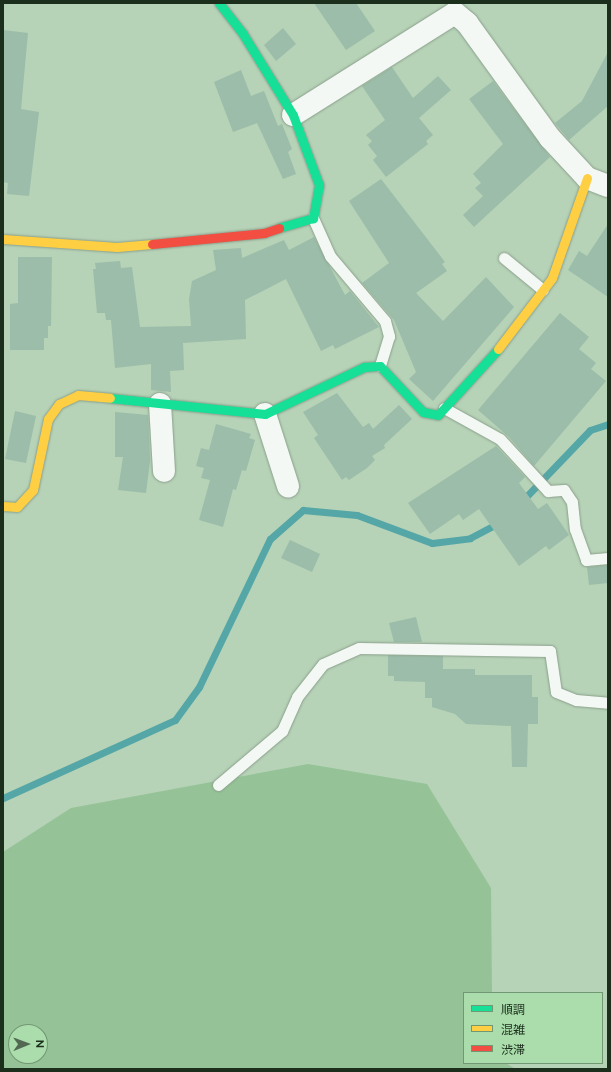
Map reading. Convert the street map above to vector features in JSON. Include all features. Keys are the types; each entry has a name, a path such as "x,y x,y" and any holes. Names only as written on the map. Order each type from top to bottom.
{"street":[{"path":"3,239 125,246 264,233 313,218 319,185 293,115 243,34 219,3"},
{"path":"293,115 452,8 467,23 550,138 587,178 608,186"},
{"path":"3,506 17,507 33,490 48,419 59,404 78,395 265,414 364,366 380,366 423,412 438,415 504,342 552,278 587,178"},
{"path":"160,404 164,471"},
{"path":"265,414 288,486"}],"lane":[{"path":"313,218 330,256 385,321 389,336 380,366"},
{"path":"504,258 543,290"},
{"path":"444,408 500,439 548,490 564,490 572,502 575,529 586,560 608,558"},
{"path":"218,785 282,731 297,697 323,664 359,648 550,651 556,692 576,700 608,703"}],"green space":[{"path":"308,764 427,784 491,888 492,992 463,992 463,1064 508,1064 515,1069 3,1069 3,852 71,808"}],"building":[{"path":"314,3 356,3 375,31 346,50"},
{"path":"283,28 296,44 276,61 264,45"},
{"path":"3,30 28,33 21,109 39,112 29,196 7,194 8,183 3,182"},
{"path":"608,52 608,106 569,140 555,123 582,101"},
{"path":"392,67 413,98 438,76 451,90 419,118 433,135 426,141 428,144 386,177 373,160 377,156 368,145 372,141 366,135 385,120 362,86"},
{"path":"241,70 251,96 264,91 278,126 282,124 292,149 288,152 296,174 283,179 257,123 233,132 214,82"},
{"path":"493,81 550,157 474,227 463,215 483,196 475,188 481,183 473,174 503,144 469,99"},
{"path":"381,179 445,262 442,264 447,271 416,293 443,321 486,277 514,307 433,401 409,379 416,372 394,320 362,283 389,263 349,201"},
{"path":"608,224 608,297 568,270 579,251 587,256"},
{"path":"314,237 345,295 350,291 379,327 335,349 333,345 321,351 286,279 245,300 246,339 183,343 184,370 170,371 171,392 151,390 151,364 115,368 111,320 106,320 105,313 97,313 93,269 96,269 95,263 120,261 121,268 132,267 140,327 191,326 189,299 192,281 216,270 213,250 241,248 242,258 284,240 289,250"},
{"path":"18,257 52,257 51,326 48,326 48,338 44,338 44,350 10,350 10,304 18,303"},
{"path":"560,313 589,337 579,349 596,363 591,369 606,381 534,466 509,437 478,410"},
{"path":"337,393 363,427 369,423 373,429 399,405 412,419 384,445 385,448 372,456 375,460 367,468 349,480 346,477 342,480 314,438 318,435 303,412"},
{"path":"15,411 36,416 26,463 5,459"},
{"path":"115,412 148,415 150,461 146,493 118,490 123,457 115,457"},
{"path":"216,424 251,434 249,438 255,440 246,471 242,470 236,490 233,489 223,527 199,520 210,480 201,478 204,468 196,466 201,448 209,450"},
{"path":"496,446 525,477 519,483 538,509 547,503 569,535 549,550 546,546 519,566 479,509 463,520 459,514 430,534 408,503"},
{"path":"290,540 320,554 312,572 281,558"},
{"path":"608,565 608,583 589,585 587,567"},
{"path":"416,617 422,642 394,642 389,623"},
{"path":"388,655 443,656 443,669 475,669 475,675 532,675 532,697 538,697 538,724 528,724 527,767 512,767 511,726 466,724 455,714 432,707 432,698 425,698 425,682 394,681 394,676 388,676"}],"waterway":[{"path":"522,501 590,430 608,424"},
{"path":"3,798 175,720 199,687 270,539 303,510 357,515 432,543 470,538 500,522"}],"traffic: fast":[{"path":"219,3 243,34 293,115 319,185 313,218 279,228"},
{"path":"110,398 265,414 364,367 380,366 423,412 438,415 498,349"}],"traffic: slow":[{"path":"498,349 552,278 587,178"},
{"path":"3,239 117,247 152,244"},
{"path":"3,506 17,507 33,490 48,419 59,404 78,395 110,398"}],"traffic: jam":[{"path":"152,244 264,233 279,228"}]}
